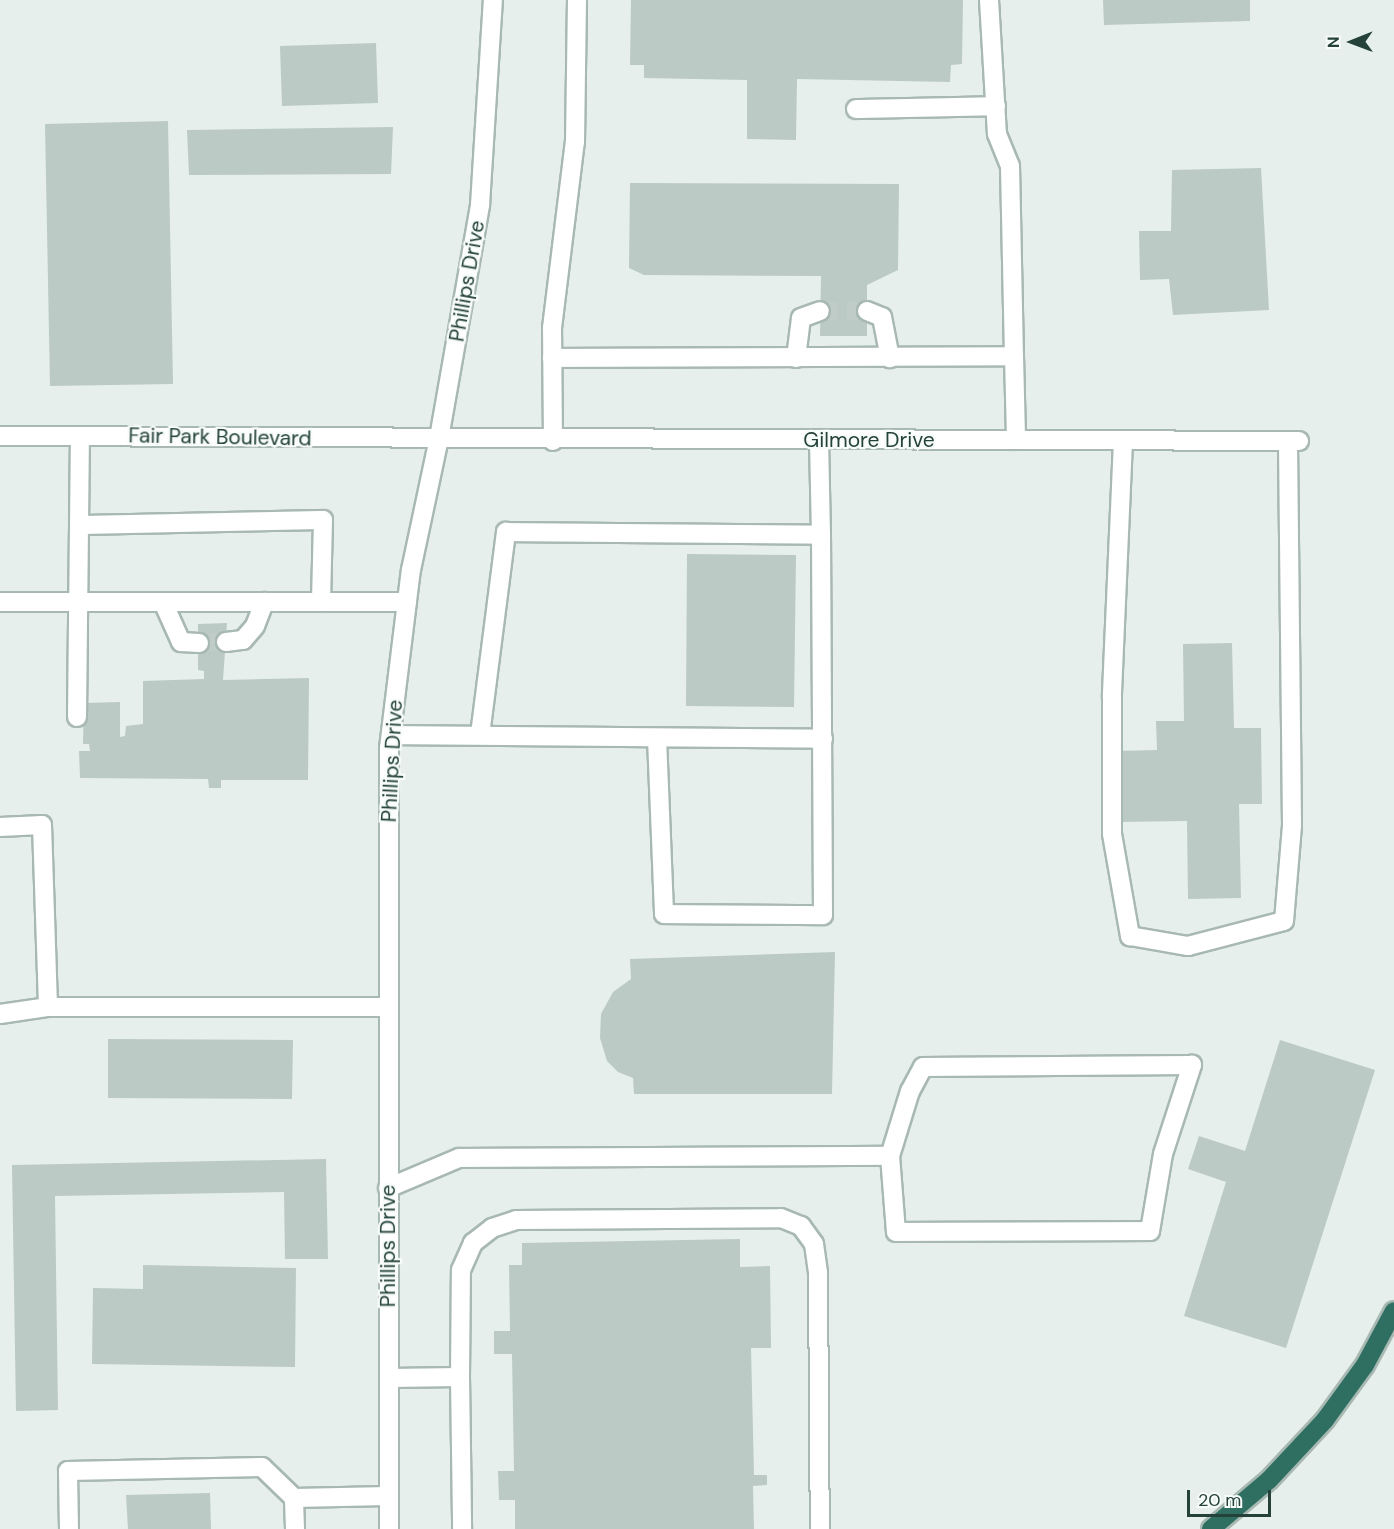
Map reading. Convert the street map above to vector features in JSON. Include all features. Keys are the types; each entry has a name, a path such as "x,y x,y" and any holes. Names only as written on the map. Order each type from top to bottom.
{"highway":[{"path":"1211,1529 1269,1480 1325,1420 1365,1365 1394,1311"}],"street":[{"name":"Phillips Drive","path":"389,1529 388,1006 391,735 407,602 439,438 480,205 493,0"},
{"path":"553,441 552,328 575,142 577,0"},
{"path":"989,0 997,134 1010,166 1016,440"},
{"path":"856,109 996,106"},
{"path":"796,358 801,318 820,311"},
{"path":"867,311 882,317 890,358"},
{"path":"552,358 1014,356"},
{"name":"Fair Park Boulevard","path":"0,436 439,438"},
{"path":"77,717 80,436"},
{"name":"Gilmore Drive","path":"439,438 553,441 819,439 1294,441 1292,814 1284,921 1188,946 1130,936 1112,834 1112,698 1124,441"},
{"path":"657,738 664,914 824,915 819,439"},
{"path":"80,525 323,520 321,602"},
{"path":"480,735 506,532 820,535"},
{"path":"0,602 407,602"},
{"path":"163,602 181,642 199,643"},
{"path":"226,642 243,640 255,626 264,602"},
{"path":"391,735 823,739"},
{"path":"0,827 42,825 48,1007"},
{"path":"0,1014 48,1007 388,1006"},
{"path":"1192,1065 1163,1154 1150,1231 896,1232 890,1156 910,1090 923,1067 1192,1065"},
{"path":"388,1188 459,1158 890,1156"},
{"path":"462,1529 461,1270 473,1243 492,1228 516,1220 770,1218 801,1226 814,1244 818,1274 820,1529"},
{"path":"389,1378 460,1377"},
{"path":"69,1529 68,1471 262,1467 294,1498 295,1529"},
{"path":"294,1498 388,1496"}],"building":[{"path":"631,0 963,0 962,64 951,65 950,82 797,79 796,140 747,139 747,80 644,78 644,65 630,65"},
{"path":"1103,0 1250,0 1250,21 1104,25"},
{"path":"376,43 378,103 282,106 280,46"},
{"path":"168,121 173,384 50,386 45,124"},
{"path":"393,127 391,174 189,175 187,130"},
{"path":"1261,168 1269,310 1173,315 1169,279 1140,280 1139,231 1171,231 1172,170"},
{"path":"630,183 899,184 898,270 867,285 867,336 820,336 821,276 644,275 629,268"},
{"path":"687,554 796,555 794,707 686,706"},
{"path":"227,623 223,680 309,678 308,780 221,780 221,788 209,788 208,779 80,778 79,751 90,751 89,744 83,744 84,703 120,702 120,737 125,736 126,726 143,724 143,681 204,679 204,671 198,670 198,624"},
{"path":"1232,643 1234,728 1261,728 1262,804 1239,804 1241,898 1188,899 1187,821 1116,822 1115,751 1157,750 1156,721 1184,721 1183,644"},
{"path":"835,952 832,1094 634,1094 633,1078 618,1072 607,1061 600,1038 601,1014 613,992 631,979 630,959"},
{"path":"108,1039 293,1040 292,1099 108,1098"},
{"path":"1280,1040 1375,1070 1286,1348 1184,1316 1226,1182 1188,1169 1199,1136 1245,1151"},
{"path":"326,1159 328,1259 285,1259 284,1192 55,1196 58,1410 16,1411 12,1165"},
{"path":"740,1239 740,1267 770,1266 771,1348 751,1348 754,1475 767,1475 767,1485 753,1486 754,1529 515,1529 515,1500 499,1500 498,1471 514,1471 512,1354 494,1354 494,1331 510,1331 509,1265 522,1265 522,1243"},
{"path":"143,1265 296,1268 295,1367 92,1364 93,1288 143,1289"},
{"path":"210,1493 211,1529 128,1529 126,1495"}],"tunnel":[{"path":"820,311 867,311"},
{"path":"199,643 226,642"}]}
